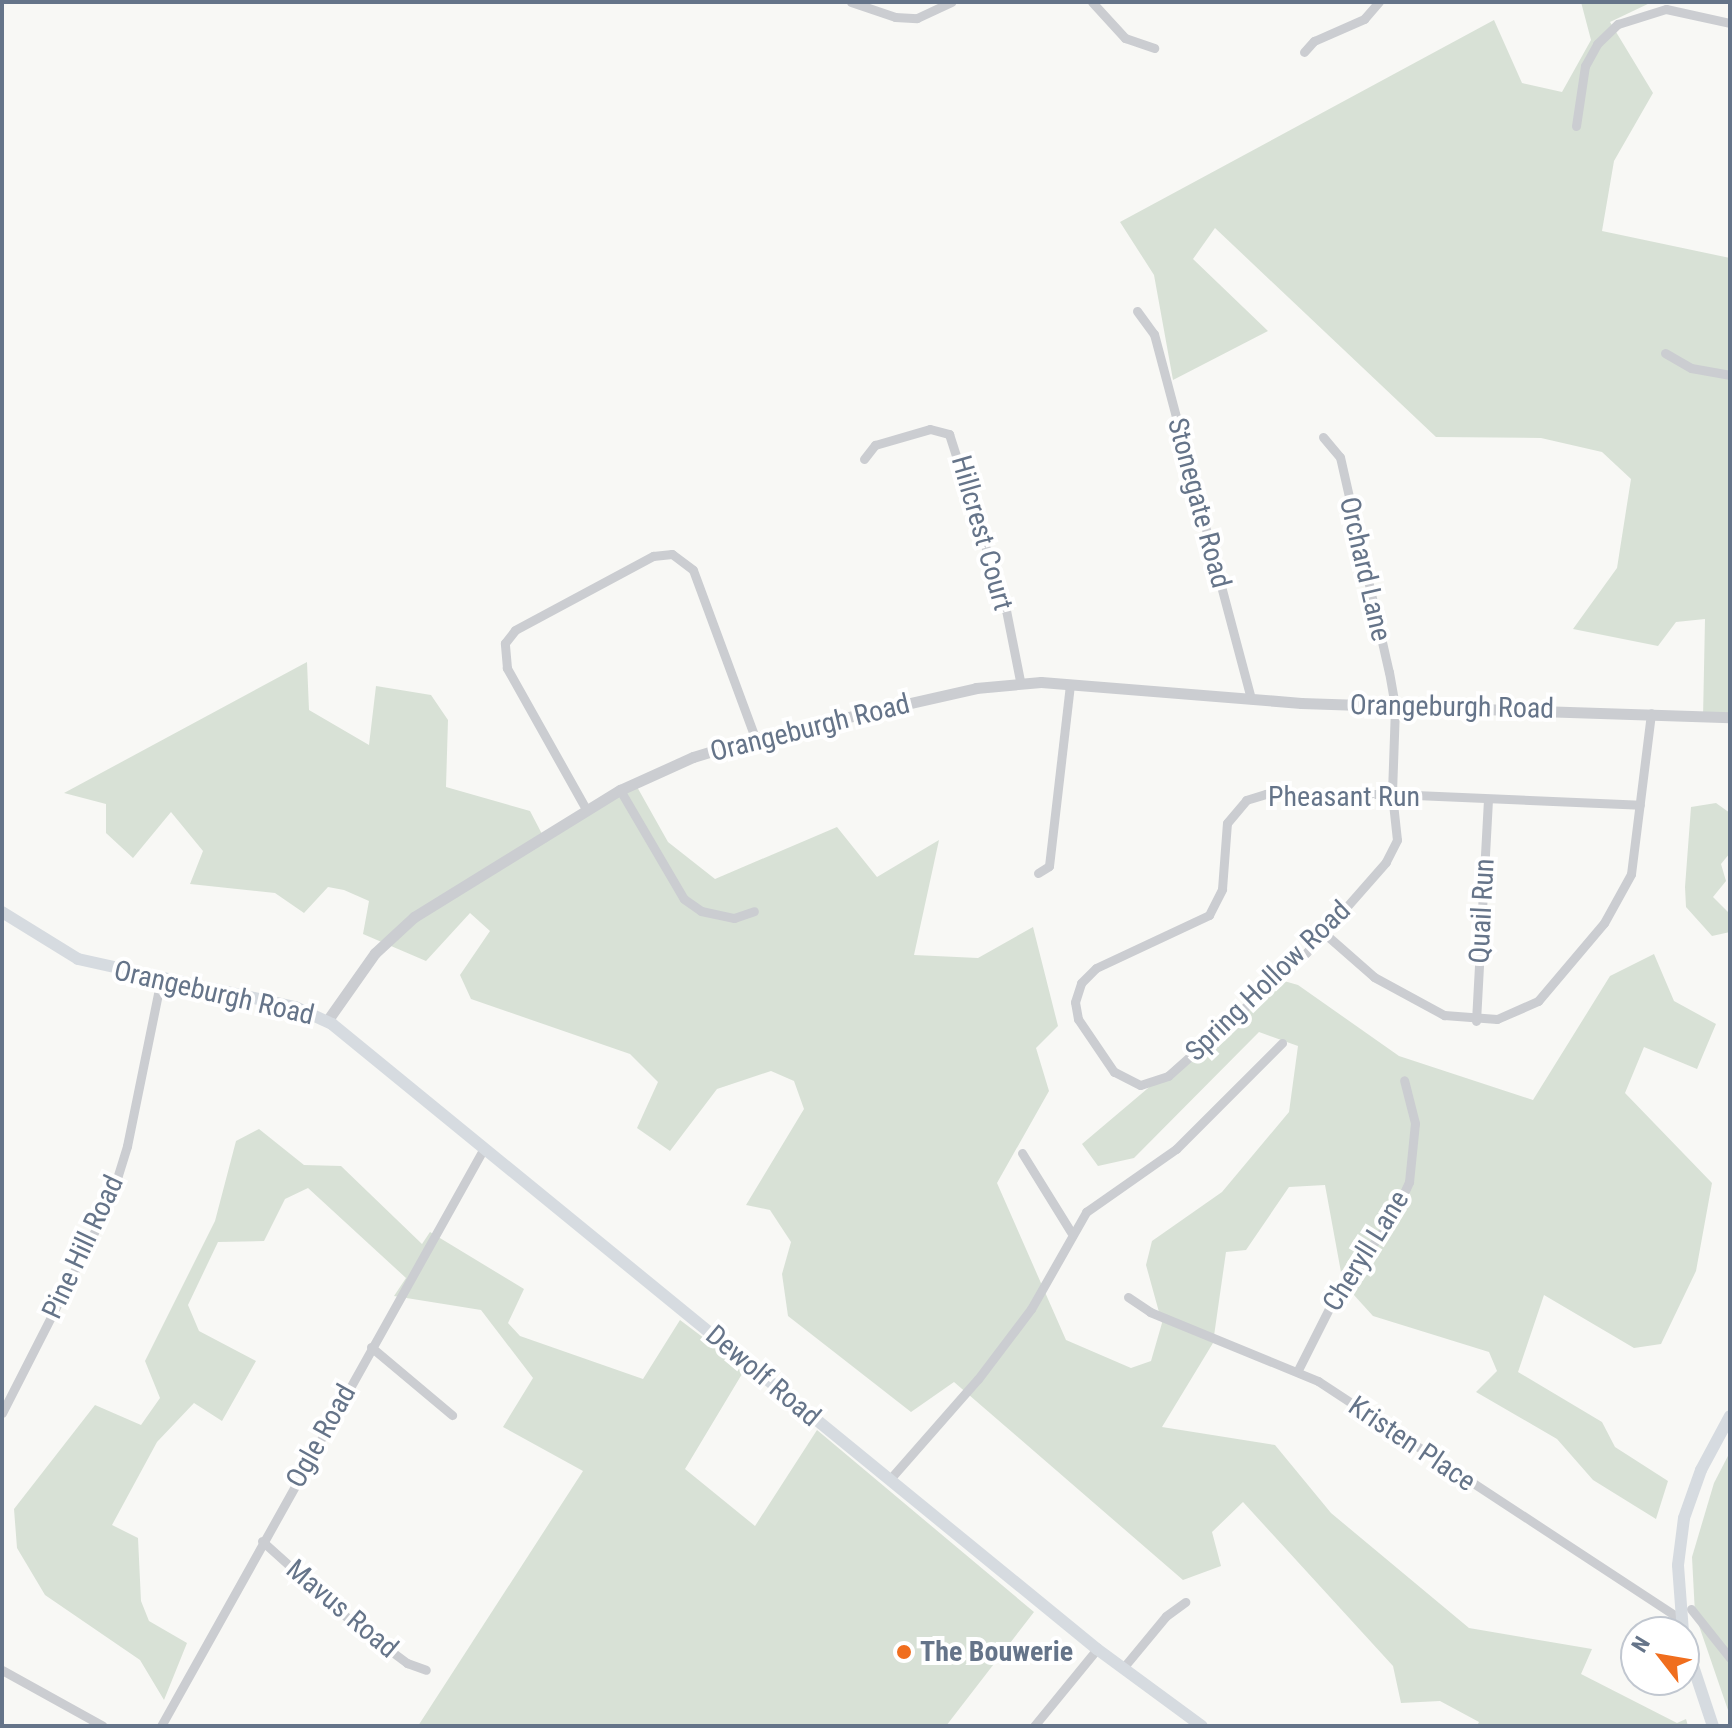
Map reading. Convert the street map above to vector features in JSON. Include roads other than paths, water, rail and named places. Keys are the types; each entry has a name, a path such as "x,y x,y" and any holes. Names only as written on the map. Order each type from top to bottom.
{"main road":[{"name":"Orangeburgh Road","path":"2,912 78,959 295,1007 327,1021"},
{"name":"Dewolf Road","path":"327,1021 1097,1649 1202,1726"},
{"path":"1681,1616 1678,1565 1684,1518 1701,1470 1730,1416"},
{"path":"1700,1687 1713,1726"}],"street":[{"path":"851,2 895,17 917,18 952,2"},
{"path":"1092,2 1125,38 1154,48"},
{"path":"1304,52 1314,41 1364,19 1379,2"},
{"path":"1576,126 1580,78 1597,44 1632,17 1666,9 1730,23"},
{"name":"Stonegate Road","path":"1137,311 1154,334 1251,699"},
{"path":"1665,353 1691,368 1730,375"},
{"name":"Hillcrest Court","path":"864,459 875,445 930,429 949,434 1006,610 1020,681"},
{"name":"Orchard Lane","path":"1323,437 1340,457 1395,707"},
{"path":"586,809 507,668 505,643 515,630 653,556 672,554 693,570 755,738"},
{"name":"Orangeburgh Road","path":"327,1021 375,953 414,917 620,790 693,757 755,738 1020,681 1395,707 1730,717"},
{"path":"1038,873 1049,866 1070,684"},
{"name":"Spring Hollow Road","path":"1096,1045 1121,1078 1140,1085 1160,1081 1324,933 1393,852 1399,828 1392,794 1395,707"},
{"path":"1324,933 1392,989 1444,1015 1476,1021 1512,1015 1538,1001 1592,938 1631,874 1651,713"},
{"path":"620,790 684,899 701,911 725,916 754,911"},
{"name":"Pheasant Run","path":"1096,1045 1076,1012 1081,983 1096,968 1209,915 1222,889 1224,832 1238,806 1266,794 1392,794 1640,805"},
{"name":"Quail Run","path":"1476,1021 1488,800"},
{"name":"Pine Hill Road","path":"2,1413 110,1201 127,1146 161,979"},
{"path":"890,1479 978,1379 1031,1309 1071,1232 1086,1212 1176,1149 1282,1043"},
{"name":"Cheryll Lane","path":"1298,1370 1344,1281 1392,1219 1406,1191 1416,1142 1404,1080"},
{"name":"Ogle Road","path":"161,1726 484,1148"},
{"path":"1022,1153 1071,1232"},
{"name":"Kristen Place","path":"1128,1297 1150,1312 1298,1370 1667,1616"},
{"path":"371,1347 452,1415"},
{"name":"Mavus Road","path":"262,1541 352,1622 407,1663 426,1670"},
{"path":"1123,1668 1166,1616 1185,1602"},
{"path":"1691,1609 1730,1658"},
{"path":"1034,1726 1097,1649"},
{"path":"2,1670 103,1726"}],"place":[{"name":"The Bouwerie","path":"904,1652"}]}
